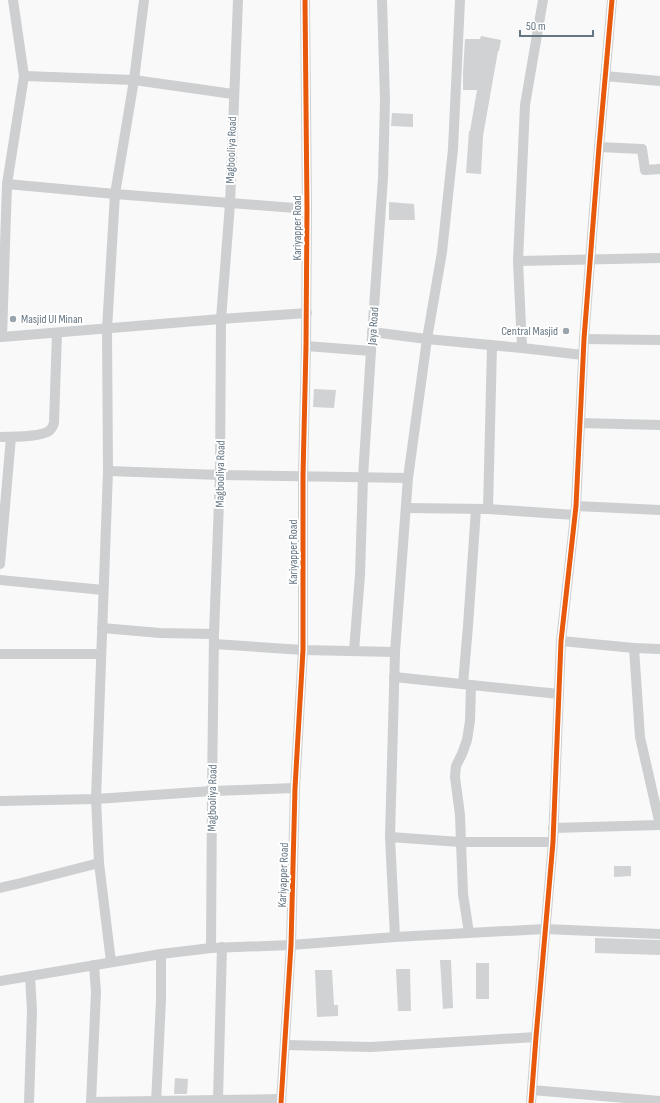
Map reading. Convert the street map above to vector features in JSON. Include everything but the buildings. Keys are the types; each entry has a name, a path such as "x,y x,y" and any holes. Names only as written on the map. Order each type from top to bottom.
{"street":[{"path":"13,0 24,76 7,184 1,337 306,312"},
{"path":"111,962 99,863 96,799 108,471 107,329 115,194 134,80 144,0"},
{"name":"Magbooliya Road","path":"211,948 214,639 220,475 221,319 230,204 233,94 238,0"},
{"name":"Kariyapper Road","path":"281,1101 291,945 295,788 303,650 303,476 307,209 305,0"},
{"name":"Jaya Road","path":"354,651 360,575 363,476 383,178 385,100 382,0"},
{"path":"395,936 390,837 395,652 408,478 427,340 442,252 453,149 460,0"},
{"path":"522,348 518,261 525,106 543,0"},
{"path":"531,1103 553,842 561,641 575,510 584,339 612,0"},
{"path":"24,76 134,80 233,94"},
{"path":"605,76 660,81"},
{"path":"599,147 642,149 645,170 660,169"},
{"path":"7,184 230,204 307,209"},
{"path":"518,261 660,258"},
{"path":"372,332 427,340 583,355"},
{"path":"0,437 43,434 50,430 54,423 57,333"},
{"path":"584,339 660,340"},
{"path":"306,346 371,351"},
{"path":"488,509 492,346"},
{"path":"580,423 660,425"},
{"path":"0,564 11,437"},
{"path":"108,471 220,475 363,476 408,478"},
{"path":"406,508 660,510"},
{"path":"469,932 463,894 460,815 454,777 456,766 467,740 470,721 467,685 468,626 476,509"},
{"path":"0,580 103,590"},
{"path":"102,628 160,633 303,650 395,652"},
{"path":"561,641 660,649"},
{"path":"553,828 660,825 640,737 634,648"},
{"path":"0,654 101,654"},
{"path":"394,677 559,694"},
{"path":"0,801 96,799 212,790 295,788"},
{"path":"390,837 460,842 553,842"},
{"path":"0,888 99,863"},
{"path":"0,981 161,954 222,947 291,945 395,936 545,929 660,934"},
{"path":"218,1101 222,947"},
{"path":"156,1102 162,1000 161,954"},
{"path":"94,965 96,992 90,1103 281,1101"},
{"path":"29,1103 32,1011 30,976"},
{"path":"285,1045 371,1047 536,1037"},
{"path":"532,1090 593,1099 660,1101"}],"cycle path":[{"path":"281,1103 291,945 295,788 303,650 303,476 307,209 305,0"},
{"path":"531,1103 553,842 561,641 576,506 584,339 612,0"}],"place":[{"name":"Masjid Ul Minan","path":"13,319"},
{"name":"Central Masjid","path":"566,331"}]}
